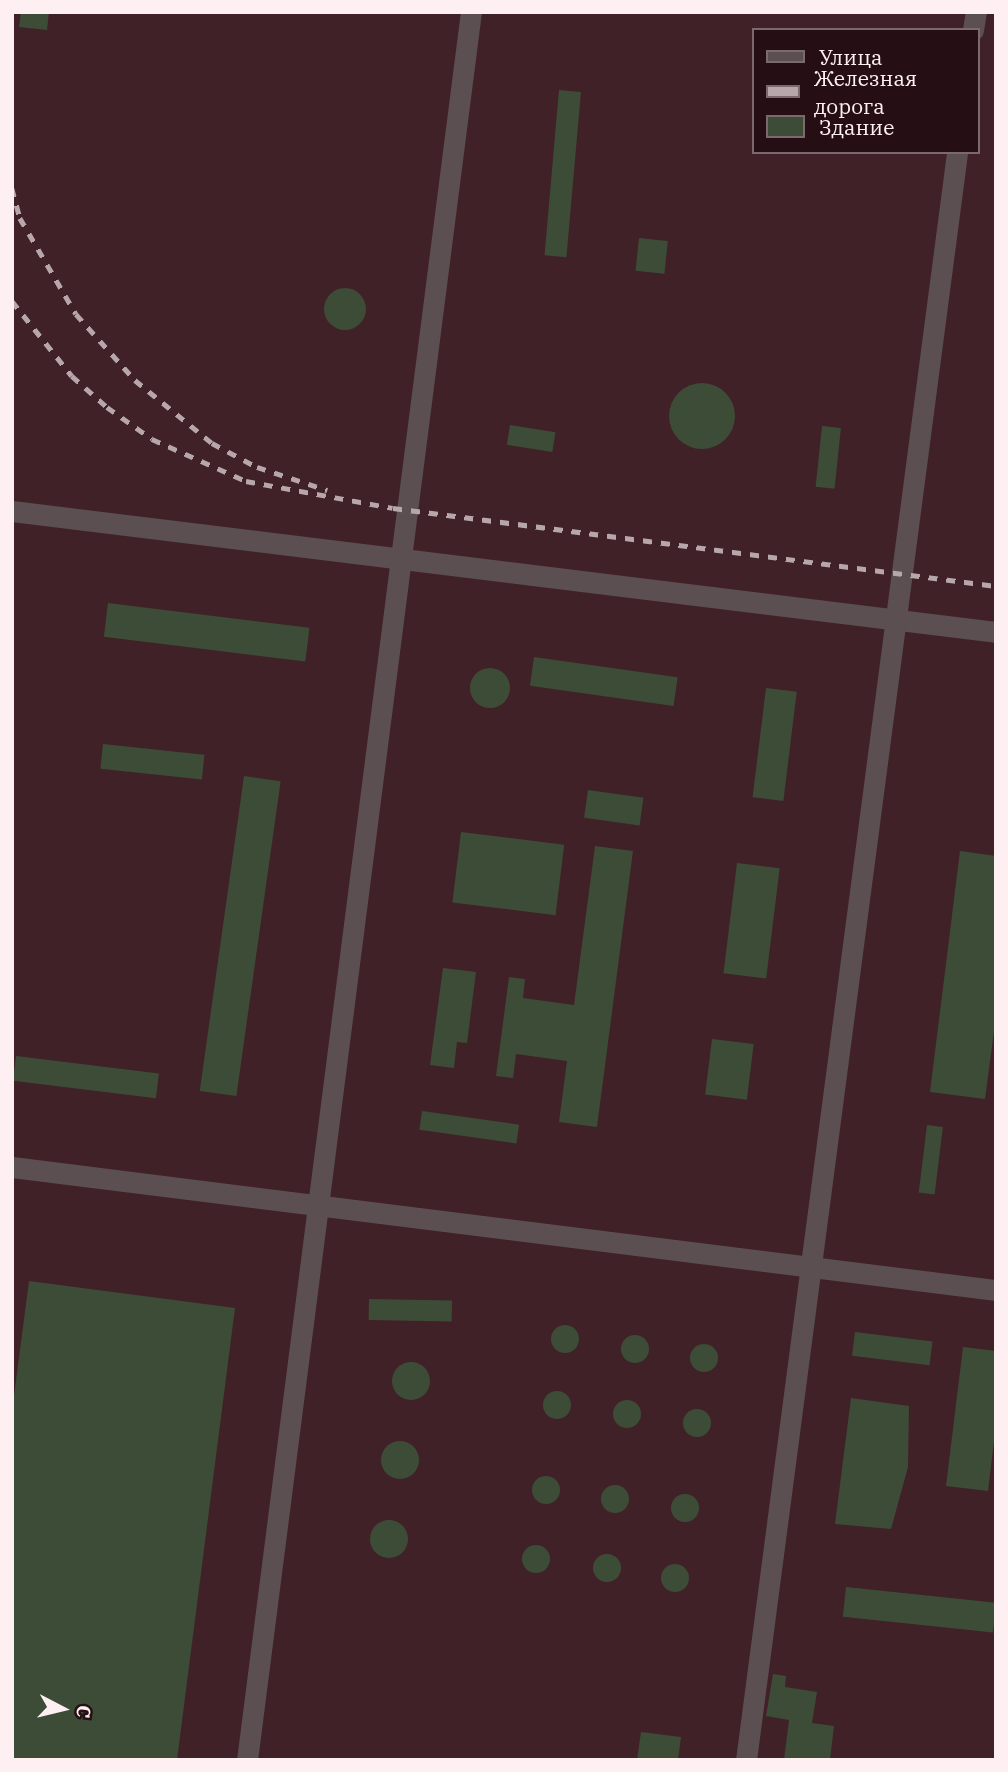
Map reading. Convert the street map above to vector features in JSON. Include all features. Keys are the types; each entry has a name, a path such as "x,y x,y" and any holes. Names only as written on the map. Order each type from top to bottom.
{"lane":[{"path":"247,1760 471,12"},
{"path":"746,1760 957,154"},
{"path":"12,511 996,632"},
{"path":"12,1167 996,1290"}],"shaded area":[{"path":"12,12 996,12 996,1760 12,1760"}],"building":[{"path":"21,12 49,12 47,30 19,27"},
{"path":"559,90 581,92 566,257 545,255"},
{"path":"639,238 668,241 664,274 636,271"},
{"path":"345,288 360,294 366,309 360,324 345,330 330,324 324,309 330,294"},
{"path":"702,383 715,385 725,393 733,403 733,429 725,439 715,447 702,449 689,447 679,439 671,429 669,416 671,403 679,393 689,385"},
{"path":"510,425 555,432 552,452 507,445"},
{"path":"822,426 841,428 835,489 816,487"},
{"path":"108,603 309,628 305,661 104,637"},
{"path":"534,657 678,677 674,706 530,686"},
{"path":"490,668 504,674 510,688 504,702 490,708 476,702 470,688 476,674"},
{"path":"766,688 797,692 783,801 753,797"},
{"path":"103,744 204,755 202,780 100,769"},
{"path":"244,776 281,781 236,1096 200,1091"},
{"path":"588,790 643,798 640,826 584,818"},
{"path":"461,832 564,845 556,915 452,902"},
{"path":"595,846 633,851 597,1127 559,1122 567,1061 516,1054 513,1078 496,1076 509,977 525,979 523,998 574,1005"},
{"path":"960,851 996,856 996,1016 985,1099 930,1092"},
{"path":"737,863 780,868 766,978 723,973"},
{"path":"443,968 476,972 467,1043 457,1042 454,1068 430,1065"},
{"path":"712,1039 754,1044 747,1100 705,1095"},
{"path":"16,1056 159,1074 156,1098 13,1081"},
{"path":"422,1111 519,1125 516,1143 419,1130"},
{"path":"927,1125 943,1127 935,1194 919,1192"},
{"path":"29,1281 235,1308 177,1760 12,1760 12,1411"},
{"path":"369,1299 452,1300 452,1321 369,1320"},
{"path":"565,1325 575,1329 579,1339 575,1349 565,1353 555,1349 551,1339 555,1329"},
{"path":"855,1332 932,1342 929,1365 852,1356"},
{"path":"635,1335 645,1339 649,1349 645,1359 635,1363 625,1359 621,1349 625,1339"},
{"path":"704,1344 714,1348 718,1358 714,1368 704,1372 694,1368 690,1358 694,1348"},
{"path":"963,1347 996,1351 996,1424 988,1491 946,1486"},
{"path":"411,1362 424,1368 430,1381 424,1394 411,1400 398,1394 392,1381 398,1368"},
{"path":"557,1391 567,1395 571,1405 567,1415 557,1419 547,1415 543,1405 547,1395"},
{"path":"851,1398 909,1406 908,1467 891,1529 835,1524"},
{"path":"627,1400 637,1404 641,1414 637,1424 627,1428 617,1424 613,1414 617,1404"},
{"path":"697,1409 707,1413 711,1423 707,1433 697,1437 687,1433 683,1423 687,1413"},
{"path":"400,1441 413,1447 419,1460 413,1473 400,1479 387,1473 381,1460 387,1447"},
{"path":"546,1476 556,1480 560,1490 556,1500 546,1504 536,1500 532,1490 536,1480"},
{"path":"615,1485 625,1489 629,1499 625,1509 615,1513 605,1509 601,1499 605,1489"},
{"path":"685,1494 695,1498 699,1508 695,1518 685,1522 675,1518 671,1508 675,1498"},
{"path":"389,1520 402,1526 408,1539 402,1552 389,1558 376,1552 370,1539 376,1526"},
{"path":"536,1545 546,1549 550,1559 546,1569 536,1573 526,1569 522,1559 526,1549"},
{"path":"607,1554 617,1558 621,1568 617,1578 607,1582 597,1578 593,1568 597,1558"},
{"path":"675,1564 685,1568 689,1578 685,1588 675,1592 665,1588 661,1578 665,1568"},
{"path":"846,1587 996,1603 993,1633 843,1617"},
{"path":"773,1674 786,1676 785,1687 817,1692 812,1723 834,1726 830,1760 784,1760 789,1720 766,1716"},
{"path":"641,1732 681,1737 678,1760 637,1760"}],"railway":[{"path":"12,188 20,218 76,314 135,380 212,443 257,467 327,490"},
{"path":"12,301 72,376 107,407 152,439 246,481 393,508 996,586"}]}
